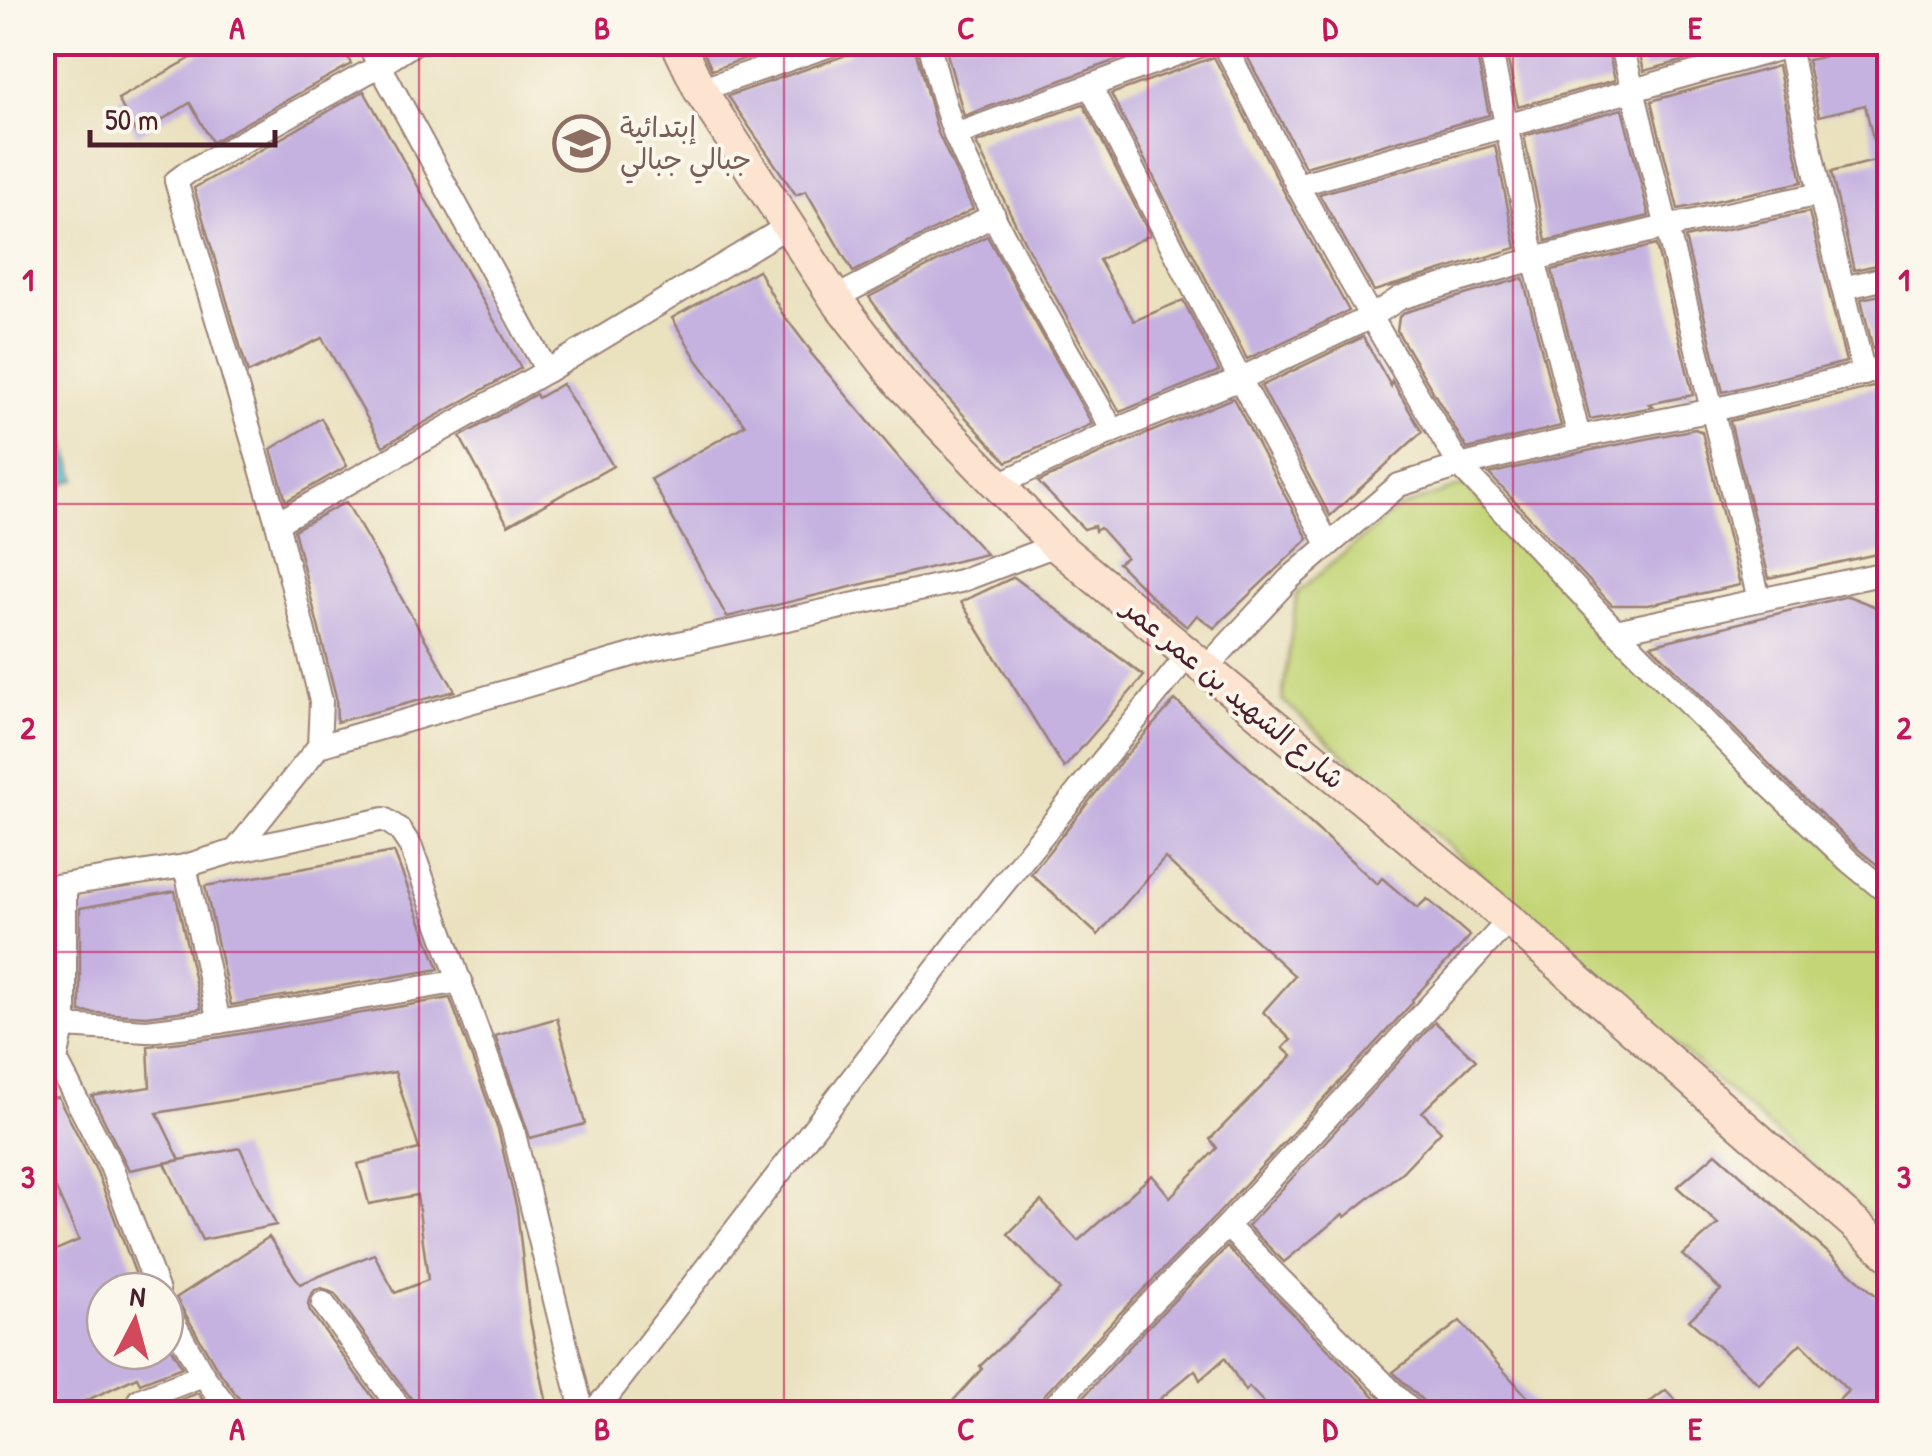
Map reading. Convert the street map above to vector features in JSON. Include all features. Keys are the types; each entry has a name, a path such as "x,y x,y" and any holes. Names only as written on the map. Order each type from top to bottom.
{"street":[{"path":"367,42 547,371"},
{"path":"319,746 320,702 277,524 176,182 416,42"},
{"name":"شارع الشهيد بن عمر عمر","path":"677,42 700,90 835,298 902,385 997,485 1056,544 1508,920 1890,1255"},
{"path":"928,42 955,135 994,215 1113,431"},
{"path":"955,135 1210,42"},
{"path":"1223,42 1297,185 1460,466 1770,786 1890,895"},
{"path":"1488,42 1534,259 1579,437"},
{"path":"1621,42 1759,599"},
{"path":"1297,185 1795,44 1820,194 1864,374"},
{"path":"700,90 823,45"},
{"path":"1090,86 1328,544"},
{"path":"997,485 1113,431 1240,379 1371,317 1400,298 1534,259 1820,194"},
{"path":"835,298 994,215"},
{"path":"277,524 547,371 788,226"},
{"path":"1843,288 1890,277"},
{"path":"590,1414 971,924 1196,662 1399,484 1579,437 1714,410 1890,367"},
{"path":"235,850 319,746 656,648 960,580 1056,544"},
{"path":"1616,630 1759,599 1888,578"},
{"path":"150,1271 111,1166 49,1068 64,1026 54,887 185,866 235,850 384,820 399,829 411,847 512,1126 582,1414"},
{"path":"185,866 218,1022"},
{"path":"1048,1414 1508,920"},
{"path":"64,1026 147,1031 461,981"},
{"path":"1227,1226 1414,1414"},
{"path":"323,1303 404,1414"},
{"path":"185,1344 202,1375 232,1414"},
{"path":"144,1414 139,1400 202,1375"}],"green space":[{"path":"1464,485 1889,902 1889,1232 1282,700 1297,593 1398,508"}],"water":[{"path":"60,427 77,479 43,491 43,432"}],"building":[{"path":"220,42 340,42 351,64 212,142 190,103 137,135 118,99"},
{"path":"699,42 792,42 712,70"},
{"path":"854,42 913,42 938,133 973,209 853,272 806,191 796,195 728,96 844,56"},
{"path":"944,42 1165,42 964,116"},
{"path":"1261,42 1474,42 1489,115 1305,167 1243,48"},
{"path":"1504,42 1606,42 1615,80 1518,107"},
{"path":"1637,42 1693,42 1697,57 1644,71"},
{"path":"1890,43 1890,262 1854,270 1831,172 1878,160 1865,105 1819,116 1807,60"},
{"path":"1214,57 1349,311 1247,359 1111,94"},
{"path":"1778,66 1802,182 1678,209 1651,101"},
{"path":"364,91 521,368 383,446 322,338 248,373 194,188"},
{"path":"1083,104 1150,235 1099,260 1134,321 1183,300 1219,371 1120,412 1025,243 976,143"},
{"path":"1622,109 1649,216 1546,241 1524,136"},
{"path":"1495,145 1516,248 1374,291 1319,194"},
{"path":"1809,212 1846,362 1723,392 1685,238"},
{"path":"987,236 1092,424 1007,462 923,371 869,297"},
{"path":"1656,245 1693,395 1590,419 1552,270"},
{"path":"758,270 810,352 986,554 727,617 651,479 745,425 697,360 672,318"},
{"path":"1523,278 1561,426 1467,449 1397,331 1399,317"},
{"path":"1890,293 1890,348 1873,349 1861,299"},
{"path":"1363,337 1422,432 1330,516 1261,386"},
{"path":"1890,383 1890,551 1769,578 1730,421"},
{"path":"562,384 613,466 508,525 460,437 536,394 538,398"},
{"path":"1233,398 1308,539 1214,628 1197,615 1187,627 1118,563 1126,557 1100,528 1084,529 1038,482"},
{"path":"321,418 347,466 286,501 271,449"},
{"path":"1695,429 1702,432 1740,585 1648,605 1612,605 1489,474 1582,452"},
{"path":"346,502 455,691 337,722 336,697 294,530"},
{"path":"1014,577 1144,676 1064,768 961,602"},
{"path":"1848,596 1881,609 1890,634 1890,875 1780,775 1651,645"},
{"path":"1175,700 1377,884 1382,878 1417,908 1427,899 1470,936 1216,1216 1036,1404 1032,1414 941,1414 982,1369 980,1366 1060,1290 1008,1234 1041,1201 1078,1241 1152,1175 1170,1197 1217,1148 1210,1139 1292,1056 1283,1048 1291,1040 1263,1012 1295,976 1165,858 1098,935 1031,874"},
{"path":"394,852 439,969 231,1005 205,886"},
{"path":"175,891 201,1009 146,1016 80,1012 80,908"},
{"path":"50,912 50,1016 42,1016 42,914"},
{"path":"450,998 498,1130 517,1210 529,1315 549,1414 419,1414 335,1294 322,1288 310,1296 310,1311 385,1414 247,1414 185,1314 185,1292 269,1237 300,1284 374,1254 395,1293 428,1280 417,1195 369,1204 358,1164 419,1149 395,1072 157,1113 180,1160 129,1170 92,1096 150,1087 148,1046"},
{"path":"557,1018 585,1124 530,1138 495,1036"},
{"path":"1435,1022 1476,1060 1422,1112 1441,1131 1402,1172 1284,1262 1248,1226"},
{"path":"58,1097 97,1172 134,1271 85,1271 85,1371 172,1371 140,1383 137,1377 57,1414 42,1379 42,1256 79,1240 42,1158 42,1106 49,1098"},
{"path":"240,1148 276,1225 202,1240 165,1163"},
{"path":"1716,1153 1890,1308 1890,1414 1825,1414 1848,1391 1801,1343 1759,1384 1689,1320 1721,1290 1683,1255 1718,1224 1677,1187"},
{"path":"1227,1247 1392,1414 1275,1414 1249,1387 1245,1391 1225,1358 1200,1380 1195,1370 1142,1414 1068,1414"},
{"path":"1460,1321 1543,1414 1429,1414 1425,1403 1393,1372"},
{"path":"1666,1390 1689,1414 1634,1414"},
{"path":"198,1393 213,1414 160,1414 159,1408"}],"place":[{"name":"إبتدائية جبالي جبالي","path":"581,143"}]}
